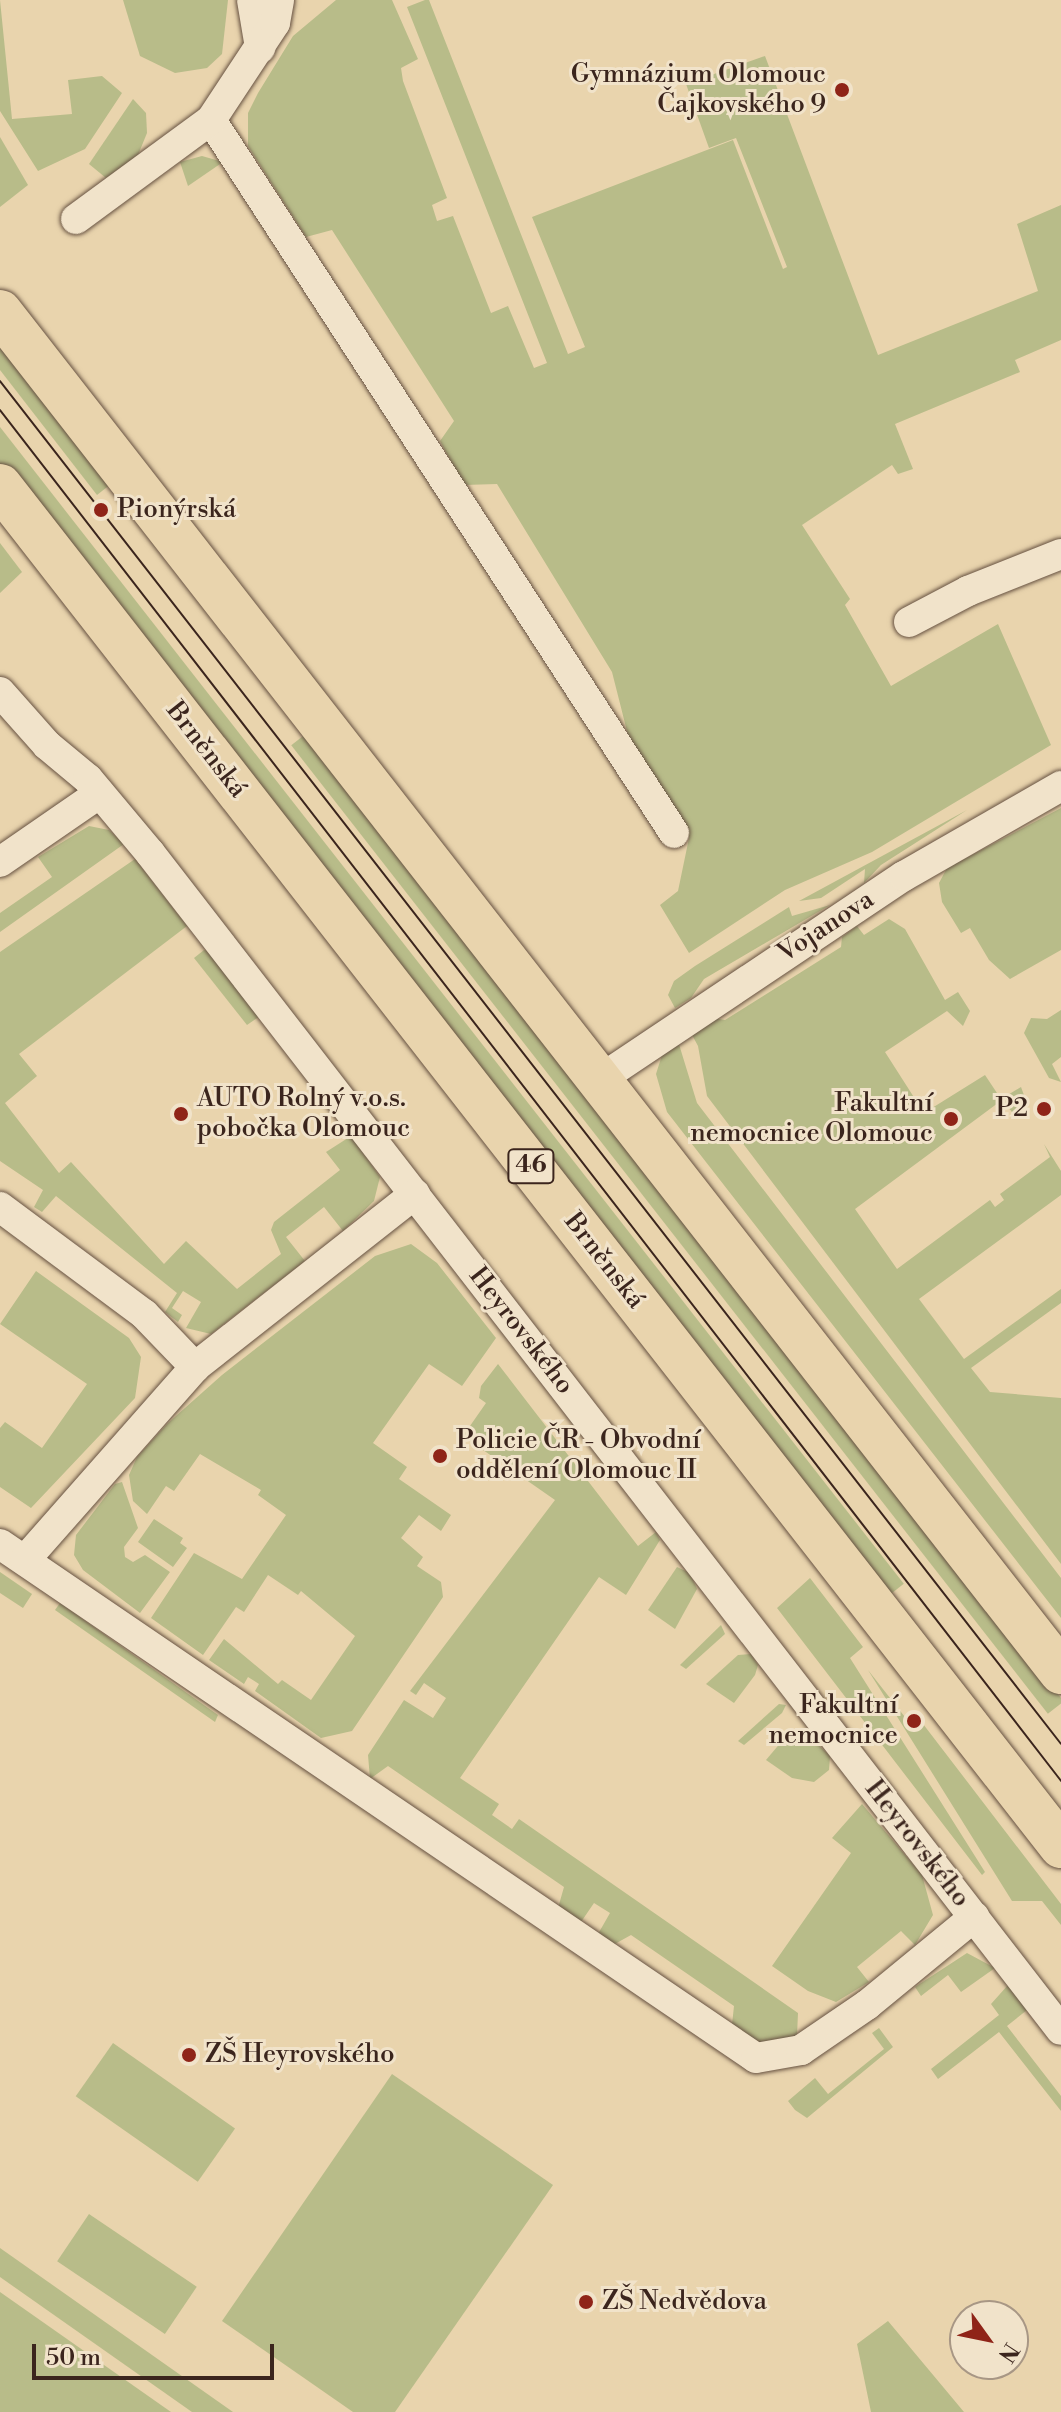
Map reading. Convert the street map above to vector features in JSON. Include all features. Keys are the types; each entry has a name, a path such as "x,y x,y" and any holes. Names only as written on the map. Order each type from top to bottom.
{"main road":[{"path":"0,312 1061,1672"},
{"name":"Brněnská","path":"0,486 1061,1846"}],"street":[{"path":"252,0 260,48"},
{"path":"76,219 211,120 275,23 279,0"},
{"path":"211,120 674,833"},
{"path":"909,622 968,591 1061,554"},
{"path":"0,692 100,793 415,1194"},
{"name":"Vojanova","path":"599,1080 904,876 1061,786"},
{"path":"0,862 100,793"},
{"name":"Heyrovského","path":"974,1917 867,2005 801,2050 756,2058 12,1552 195,1367 415,1194 974,1917 1061,2030"},
{"path":"0,1207 144,1314 195,1367"}],"green space":[{"path":"0,0 12,119 72,114 68,80 102,76 122,93 85,149 38,171 0,111"},
{"path":"123,0 228,0 222,54 207,68 175,73 140,56"},
{"path":"336,0 392,0 418,59 401,68 403,81 447,198 432,205 437,221 453,216 491,313 508,306 534,368 547,363 407,7 425,0 429,0 568,354 585,347 532,217 733,140 783,269 787,267 736,138 709,148 686,84 765,56 878,355 1038,291 1017,224 1061,205 1061,340 1015,360 1020,372 895,424 913,469 898,474 892,465 802,525 850,599 845,605 891,686 998,624 1051,745 872,852 785,890 689,953 660,905 678,891 689,838 631,747 612,672 497,484 464,485 440,441 454,421 332,230 306,237 248,146 248,113 258,93 293,36"},
{"path":"133,99 146,113 147,133 138,155 106,178 89,164"},
{"path":"0,137 28,185 0,207"},
{"path":"202,156 223,162 188,186 180,162"},
{"path":"0,340 111,484 97,495 0,370"},
{"path":"0,427 904,1584 879,1603 0,477"},
{"path":"0,543 22,572 0,593"},
{"path":"307,733 1061,1698 1061,1704 1048,1714 291,745"},
{"path":"1061,808 1061,950 1010,979 989,960 970,928 961,933 942,902 939,883 947,868"},
{"path":"967,810 881,865 864,883 865,869 821,898 799,901"},
{"path":"89,826 109,830 124,844 0,932 0,913 52,877 38,857"},
{"path":"135,859 187,926 19,1054 37,1076 5,1103 59,1173 71,1162 164,1264 186,1241 237,1289 281,1254 271,1230 274,1222 340,1170 326,1152 351,1136 380,1177 374,1201 343,1231 324,1207 286,1237 305,1261 211,1334 186,1328 201,1302 183,1291 172,1308 182,1315 178,1322 165,1312 177,1293 56,1196 42,1212 34,1207 43,1190 0,1161 0,952"},
{"path":"830,905 704,979 691,998 675,1008 668,995 674,981 695,966 789,907 792,916"},
{"path":"889,919 905,929 945,1000 958,992 970,1011 963,1026 947,1011 885,1052 924,1113 985,1075 1001,1099 1021,1087 1028,1106 1017,1118 1002,1100 855,1209 897,1269 990,1200 995,1207 1004,1200 1000,1194 1050,1157 1044,1144 1061,1171 1061,1195 919,1299 964,1359 1061,1289 1061,1303 971,1368 990,1392 1061,1398 1061,1564 707,1096 698,1046 691,1033 713,1018 725,1020 841,947 842,937 857,926 864,935"},
{"path":"204,950 210,951 260,1016 247,1025 194,958"},
{"path":"1061,1010 1061,1057 1052,1064 1061,1082 1049,1078 1024,1033 1031,1018 1047,1019"},
{"path":"678,1041 697,1103 1061,1578 1061,1618 667,1112 656,1074 662,1055"},
{"path":"411,1244 437,1263 496,1338 462,1386 429,1364 373,1443 407,1467 399,1479 451,1515 441,1531 419,1515 401,1538 423,1557 417,1566 441,1582 443,1597 352,1731 321,1738 255,1691 259,1684 248,1677 244,1684 209,1660 224,1639 278,1684 282,1680 311,1700 355,1636 301,1591 298,1595 268,1575 244,1612 236,1607 203,1655 151,1618 194,1553 242,1579 286,1515 258,1495 261,1490 200,1454 174,1491 166,1486 147,1514 133,1501 129,1475 137,1457 167,1424 222,1375 375,1256"},
{"path":"36,1271 129,1338 141,1357 135,1398 31,1508 0,1487 0,1428 5,1422 42,1448 87,1384 0,1324"},
{"path":"498,1364 638,1546 656,1532 660,1540 626,1595 599,1577 460,1778 499,1804 492,1815 512,1829 519,1819 798,2013 797,2036 758,2046 731,2034 734,2006 631,1935 613,1945 598,1934 610,1913 594,1903 581,1922 558,1908 564,1887 388,1766 370,1779 368,1755 404,1700 433,1718 446,1698 424,1683 416,1695 410,1691 555,1500 463,1436 486,1403 479,1398 481,1386"},
{"path":"122,1482 138,1528 124,1547 125,1557 133,1562 145,1555 170,1572 140,1613 83,1570 74,1555 76,1535 115,1484"},
{"path":"154,1519 183,1538 180,1543 187,1548 173,1567 138,1542"},
{"path":"677,1567 690,1573 697,1589 675,1629 648,1610"},
{"path":"0,1572 32,1594 23,1608 0,1593"},
{"path":"810,1578 863,1647 850,1658 985,1872 982,1875 777,1608"},
{"path":"60,1603 218,1715 215,1722 55,1610"},
{"path":"721,1625 725,1634 686,1669 680,1665"},
{"path":"751,1654 758,1665 755,1675 734,1703 706,1684 738,1655"},
{"path":"868,1670 912,1726 920,1720 1061,1904 1061,1925 1042,1901 1012,1901"},
{"path":"779,1704 786,1705 782,1713 744,1745 738,1741"},
{"path":"805,1732 830,1756 829,1770 814,1782 792,1778 766,1760 782,1741"},
{"path":"862,1804 922,1875 933,1915 915,1945 901,1931 857,1967 869,1982 836,2002 808,1991 772,1966 851,1853 832,1838"},
{"path":"967,1953 995,1968 961,1992 948,1975 921,1996 915,1987"},
{"path":"1008,1985 1027,2010 1007,2026 1061,2096 1061,2111 999,2032 938,2079 931,2069 999,2015 991,2004"},
{"path":"879,2028 893,2047 807,2118 795,2110 788,2101 815,2078 828,2094 884,2049 872,2033"},
{"path":"113,2043 235,2128 198,2182 76,2096"},
{"path":"392,2074 553,2185 395,2412 353,2412 222,2321"},
{"path":"89,2214 197,2287 165,2334 57,2261"},
{"path":"0,2248 233,2412 192,2412 0,2277"},
{"path":"0,2292 171,2412 0,2412"},
{"path":"888,2321 964,2412 871,2412 857,2344"}],"tram line":[{"path":"0,381 1061,1744"},
{"path":"0,410 1061,1781"}],"place":[{"name":"Gymnázium Olomouc Čajkovského 9","path":"842,90"},
{"name":"Pionýrská","path":"101,510"},
{"name":"P2","path":"1044,1109"},
{"name":"AUTO Rolný v.o.s. pobočka Olomouc","path":"181,1114"},
{"name":"Fakultní nemocnice Olomouc","path":"951,1119"},
{"name":"Policie ČR - Obvodní oddělení Olomouc II","path":"440,1456"},
{"name":"Fakultní nemocnice","path":"914,1721"},
{"name":"ZŠ Heyrovského","path":"189,2055"},
{"name":"ZŠ Nedvědova","path":"586,2302"}]}
